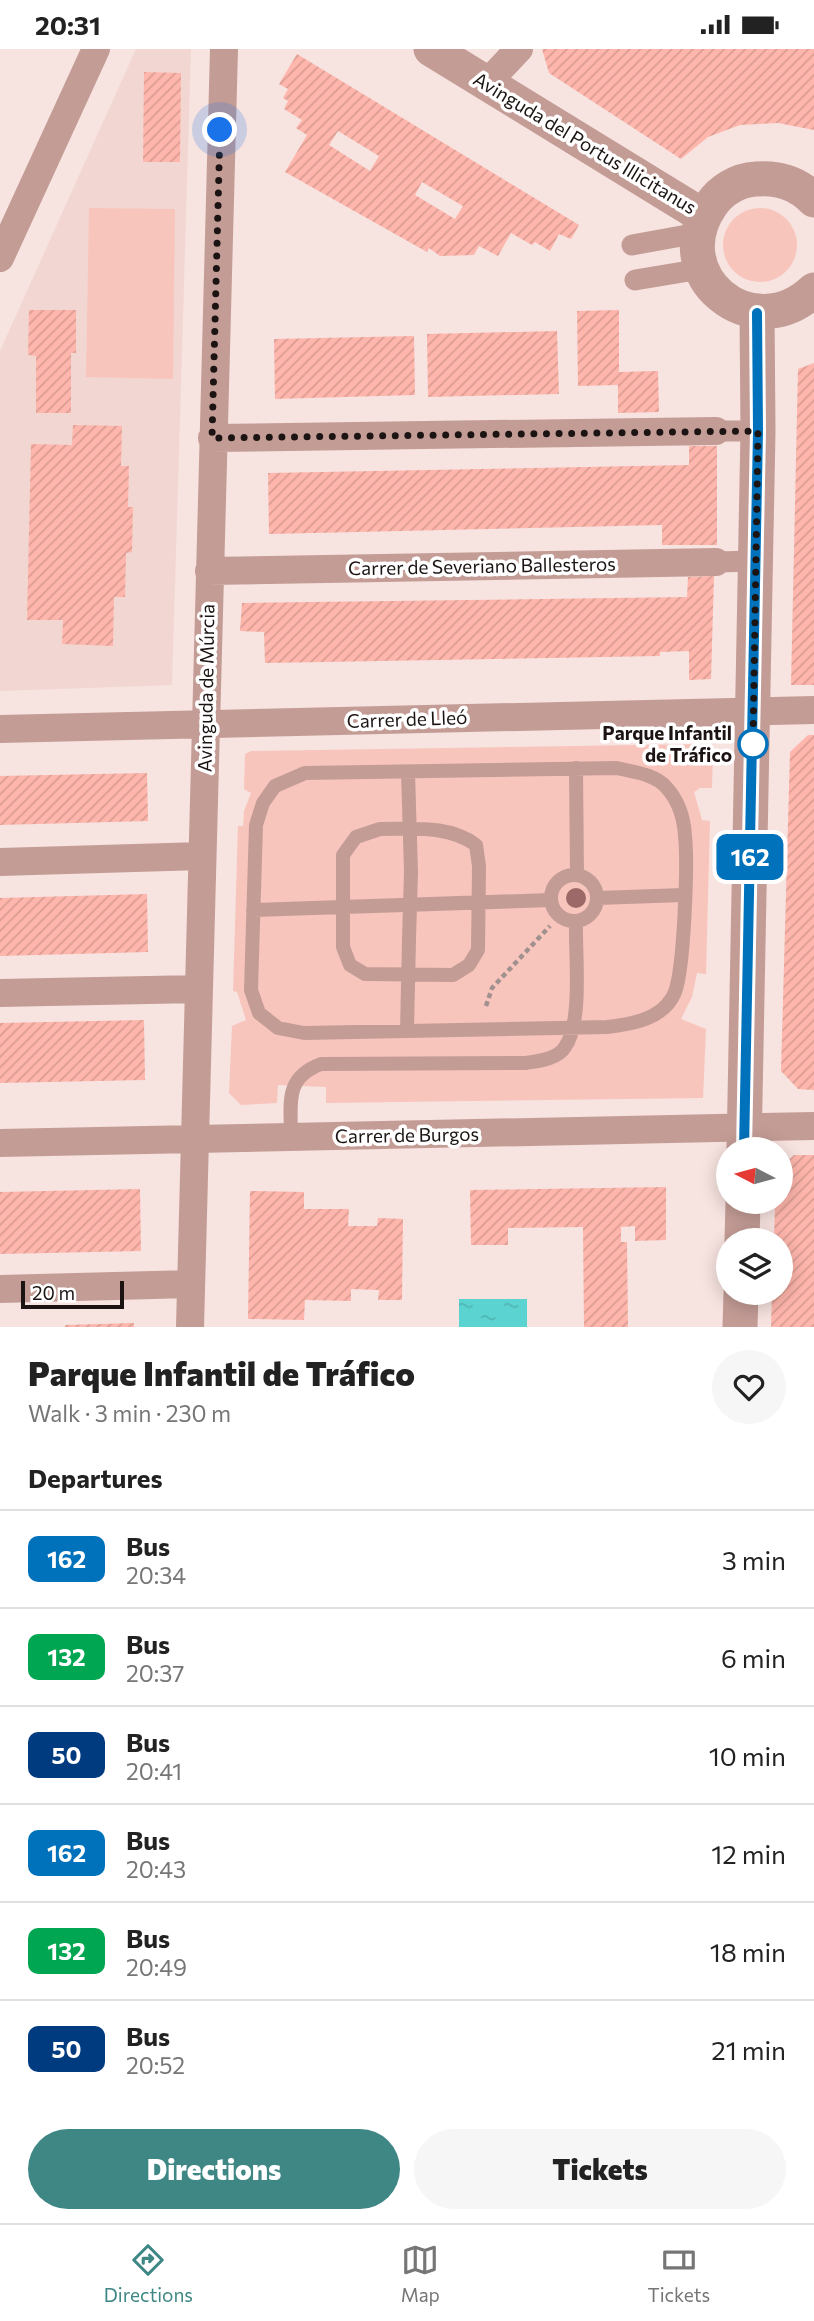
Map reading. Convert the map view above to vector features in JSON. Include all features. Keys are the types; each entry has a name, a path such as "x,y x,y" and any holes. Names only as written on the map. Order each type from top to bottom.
{"street":[{"path":"0,258 96,49"},
{"name":"Avinguda de Múrcia","path":"190,1327 224,49"},
{"name":"Avinguda del Portus Illicitanus","path":"432,49 701,224"},
{"path":"487,83 519,49"},
{"path":"811,192 789,182 769,178 749,179 731,186 715,199 701,224 697,252 701,269 723,299 757,313 780,311 801,302 814,289"},
{"path":"632,245 701,224"},
{"path":"635,280 701,269"},
{"path":"744,1137 756,561 757,313"},
{"path":"212,438 758,431"},
{"name":"Carrer de Severiano Ballesteros","path":"209,571 756,561"},
{"name":"Carrer de Lleó","path":"0,729 814,710"},
{"path":"0,862 202,856"},
{"path":"0,993 198,989"},
{"name":"Carrer de Burgos","path":"755,1137 814,1126"},
{"name":"Carrer de Burgos","path":"0,1143 291,1137 716,1139"},
{"path":"0,1289 191,1284"},
{"path":"740,1327 741,1305"}],"lane":[{"path":"576,768 577,875"},
{"path":"617,768 648,775 665,785 679,806 685,837 681,957 675,992 660,1011 638,1023 304,1034 278,1028 260,1013 251,990 256,825 262,803 275,786 305,773 408,772 617,768"},
{"path":"407,1031 411,872 408,772"},
{"path":"380,829 461,834 476,845 478,902 478,950 469,965 453,975 365,974 350,965 344,947 343,855 356,837 380,829"},
{"path":"577,875 588,879 595,887 598,898 595,909 587,918 576,922 564,919 555,911 551,899 554,886 564,877 577,875"},
{"path":"598,898 683,895"},
{"path":"253,910 551,899"},
{"path":"291,1137 292,1090 303,1071 321,1064 526,1063 546,1059 565,1049 574,1027 576,922"}],"path":[{"path":"487,1029 485,1003 492,988 550,926"}],"shaded area":[{"path":"136,49 191,49 172,685 0,691 0,351"},
{"path":"89,208 175,209 173,379 86,377"},
{"path":"753,208 767,208 781,214 791,224 797,245 791,266 781,276 767,282 753,282 739,276 729,266 723,252 723,238 729,224 739,214"},
{"path":"708,744 713,752 712,788 700,788 694,792 702,820 710,821 706,974 697,973 692,997 681,1019 706,1029 703,1098 326,1103 326,1087 278,1085 277,1103 241,1105 229,1093 232,1026 246,1020 237,992 233,991 238,826 243,826 244,811 251,793 244,789 245,754 251,751"}],"water":[{"path":"459,1299 527,1299 527,1327 459,1327"}],"building":[{"path":"542,49 814,49 814,130 778,123 740,125 708,137 681,159 549,73"},
{"path":"297,54 579,225 571,239 559,234 550,251 511,233 498,256 479,246 474,255 440,256 429,248 427,252 285,172 307,135 296,128 302,120 284,109 288,101 283,98 288,89 279,84","holes":["338,131 379,156 370,171 329,145","422,182 463,206 455,219 415,195"]},
{"path":"144,72 181,73 180,162 143,162"},
{"path":"29,310 76,310 76,353 71,353 71,413 36,413 36,356 28,355"},
{"path":"619,310 619,372 658,371 659,412 618,413 618,385 578,386 577,311"},
{"path":"557,331 559,394 428,397 427,334"},
{"path":"414,336 415,395 275,399 274,339"},
{"path":"814,363 814,685 791,685 798,369"},
{"path":"73,425 122,426 121,466 129,466 128,507 133,507 132,552 126,553 125,597 114,597 113,646 62,644 63,620 27,620 31,444 72,445"},
{"path":"689,446 717,446 717,545 662,545 662,525 269,534 268,473 689,465"},
{"path":"714,576 711,679 689,680 689,651 660,652 660,656 265,663 264,632 240,631 242,603 687,597 688,577"},
{"path":"808,735 814,735 814,1090 798,1089 781,1071 790,752"},
{"path":"147,773 148,821 0,825 0,776"},
{"path":"147,894 148,952 0,956 0,898"},
{"path":"144,1020 145,1080 0,1083 0,1023"},
{"path":"814,1155 814,1327 771,1327 772,1305 793,1305 793,1228 774,1228 775,1215 793,1215 793,1156"},
{"path":"666,1187 666,1240 635,1241 635,1226 621,1227 621,1242 627,1242 628,1327 584,1327 583,1227 508,1228 508,1245 471,1245 470,1190"},
{"path":"140,1189 141,1251 0,1254 0,1192"},
{"path":"250,1191 304,1192 304,1209 349,1209 348,1226 377,1226 378,1218 403,1219 402,1300 378,1300 379,1290 351,1289 351,1301 305,1300 304,1320 248,1319"},
{"path":"134,1323 134,1327 65,1327 65,1325"}],"bus line":[{"name":"162","path":"744,1137 758,431 757,313"}],"place":[{"name":"Parque Infantil de Tráfico","path":"753,744"}],"route":[{"path":"220,130 212,438 758,431 753,744"}]}
